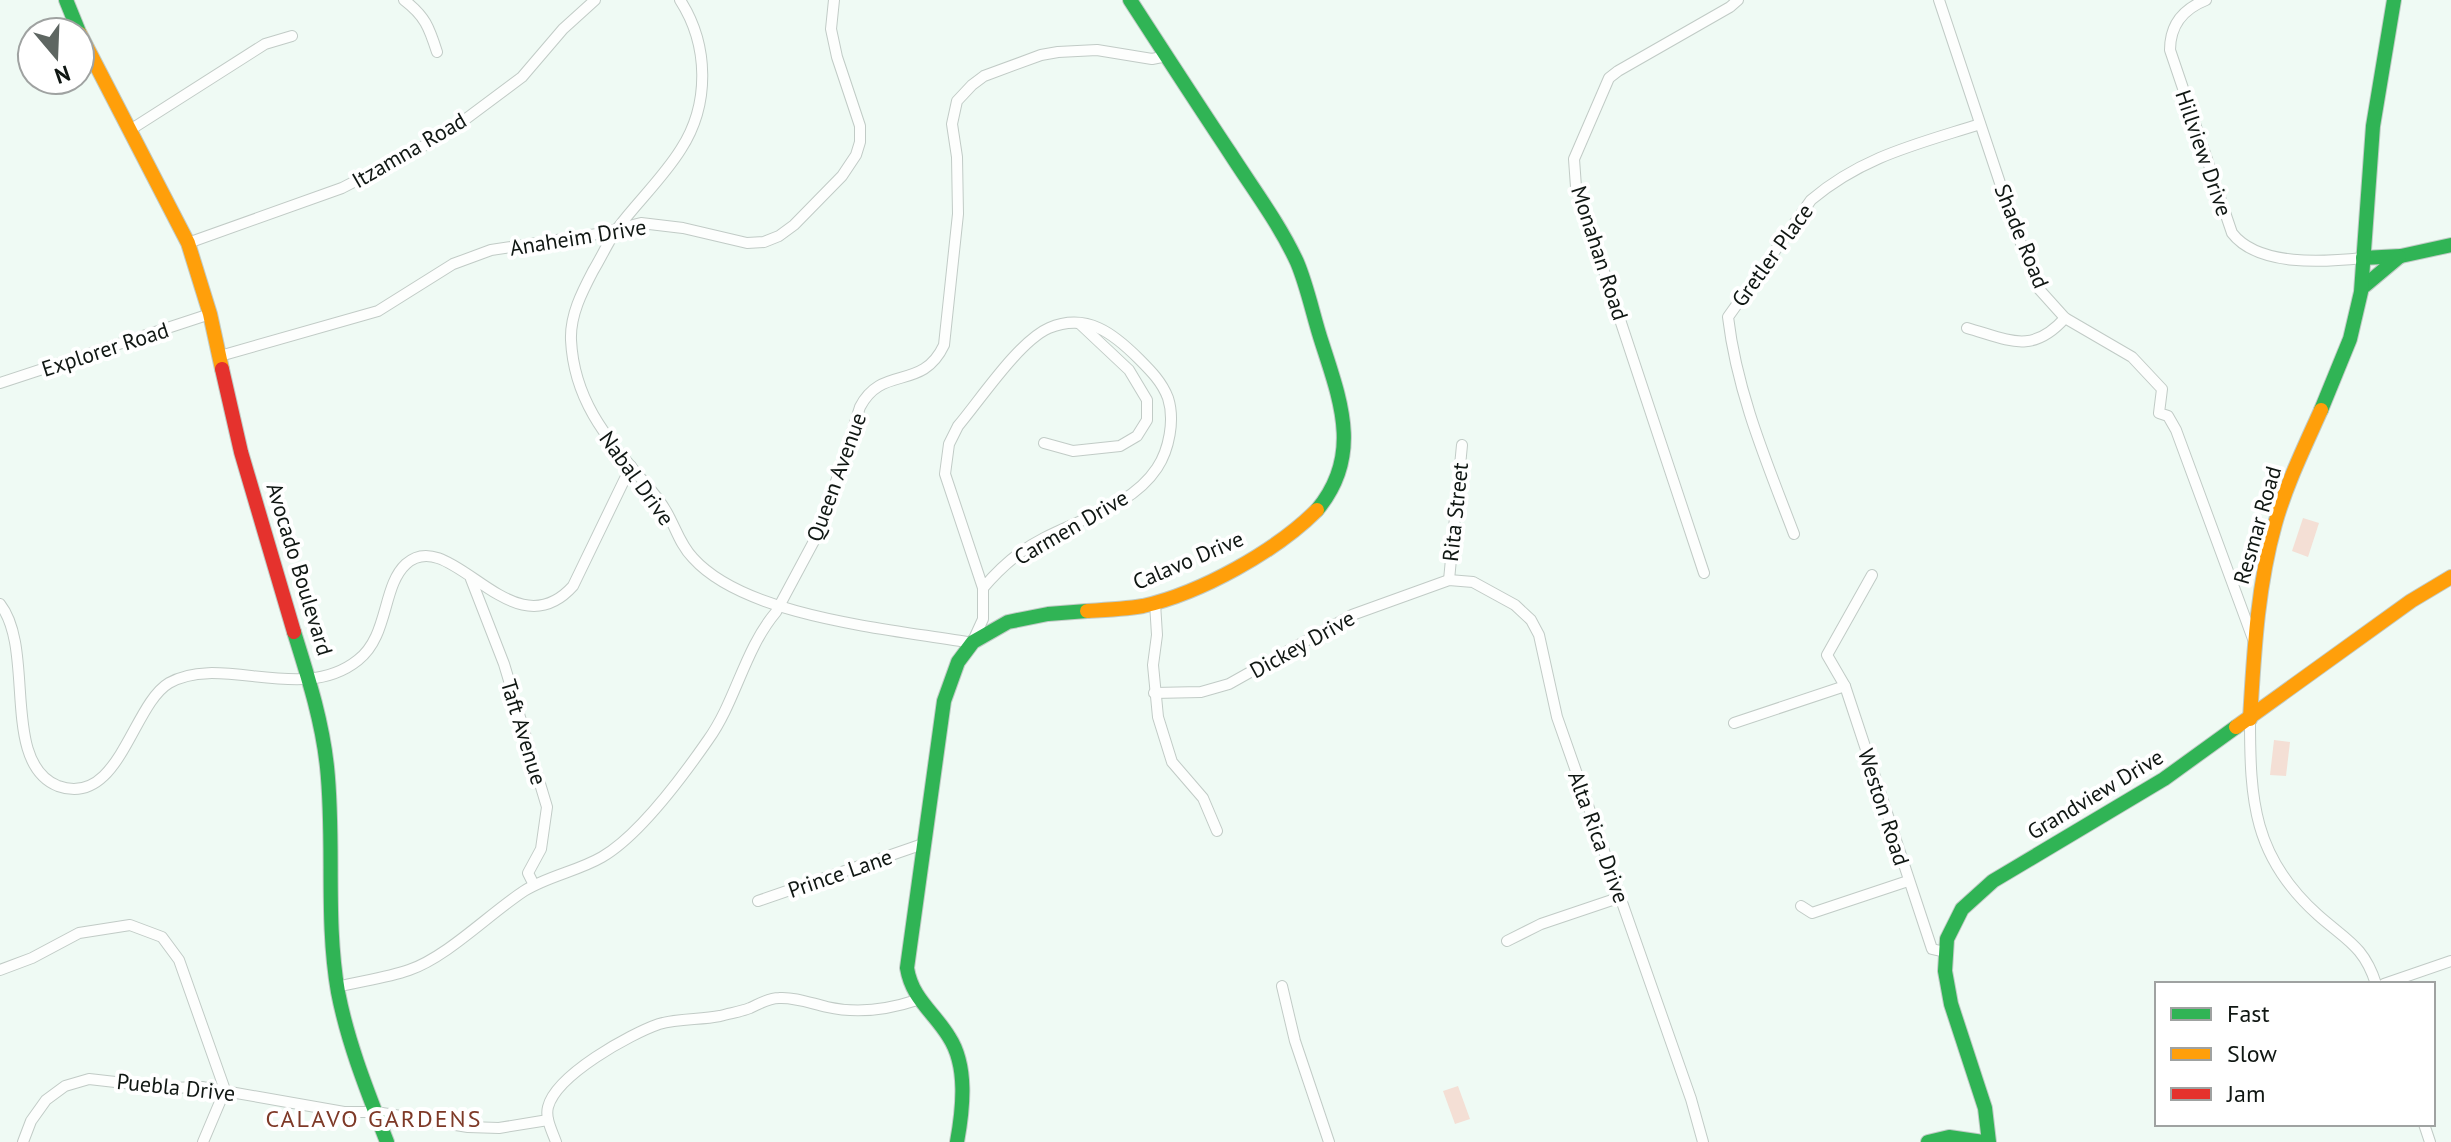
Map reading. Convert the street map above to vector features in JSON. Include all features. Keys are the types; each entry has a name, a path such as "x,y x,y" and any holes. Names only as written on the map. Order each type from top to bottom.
{"street":[{"path":"404,0 420,12 428,24 437,52"},
{"name":"Itzamna Road","path":"188,243 342,188 443,136 522,77 563,29 595,0"},
{"name":"Nabal Drive","path":"680,0 694,29 703,63 701,96 682,149 616,230 577,303 571,341 574,365 588,405 600,428 665,508 692,558 721,583 748,597 779,607 972,643"},
{"name":"Anaheim Drive","path":"220,356 378,311 453,264 483,253 641,223 747,243 764,242 779,236 842,176 856,155 861,134 831,29 834,0"},
{"name":"Calavo Drive","path":"972,643 991,631 1024,619 1155,603 1249,560 1306,522 1320,508 1340,472 1345,427 1335,382 1294,256 1272,214 1130,0"},
{"name":"Monahan Road","path":"1704,573 1576,187 1574,159 1609,78 1738,0"},
{"name":"Shade Road","path":"1939,0 2038,288 2065,318 2132,357 2162,389 2159,413 2168,416 2176,430 2255,642"},
{"name":"Hillview Drive","path":"2206,0 2188,8 2177,20 2171,35 2170,50 2232,233 2249,249 2265,255 2312,260 2363,258"},
{"name":"Resmar Road","path":"2375,982 2360,950 2296,894 2269,855 2257,825 2251,786 2250,719 2259,594 2276,521 2299,456 2317,424 2337,376 2362,288 2371,144 2379,77 2394,0"},
{"path":"130,130 265,44 292,36"},
{"name":"Queen Avenue","path":"337,987 410,970 435,957 534,885 606,855 660,803 712,736 746,661 821,528 867,393 879,384 921,373 932,364 944,345 958,214 957,157 952,124 957,101 984,76 1041,55 1097,50 1152,59 1167,56"},
{"name":"Avocado Boulevard","path":"96,64 188,243 210,314 243,457 301,655 312,680 327,765 337,987 387,1142"},
{"name":"Gretler Place","path":"1794,534 1753,425 1733,359 1728,317 1804,209 1823,190 1872,159 1980,124"},
{"path":"2363,258 2401,256 2451,245"},
{"path":"2362,288 2401,256"},
{"name":"Explorer Road","path":"0,383 210,314"},
{"path":"1967,328 2015,342 2033,341 2052,333 2065,318"},
{"path":"957,1142 962,1102 956,1053 949,1035 917,1000 908,980 907,968 944,701 949,682 983,619 983,588 945,474 949,444 958,426 1027,344 1050,328 1079,323 1129,370 1147,400 1147,420 1137,436 1120,446 1073,451 1044,443"},
{"name":"Carmen Drive","path":"983,588 997,571 1025,549 1116,504 1138,489 1158,468 1170,433 1169,400 1160,380 1118,338 1098,327 1079,323"},
{"name":"Rita Street","path":"1449,580 1462,445"},
{"path":"0,604 6,612 15,643 19,713 25,751 41,776 61,787 85,787 105,775 157,695 170,682 187,676 213,674 312,680 350,666 369,649 377,636 398,574 411,560 423,556 442,558 471,579 523,605 545,604 561,598 573,586 631,466"},
{"name":"Weston Road","path":"1872,575 1827,655 1845,686 1932,949 1945,952"},
{"name":"Grandview Drive","path":"1986,1142 1989,1121 1985,1105 1945,986 1945,952 1950,931 1961,911 1983,887 2164,779 2411,601 2451,577"},
{"name":"Taft Avenue","path":"471,579 509,677 547,807 541,849 528,873 534,885"},
{"name":"Dickey Drive","path":"1154,693 1201,692 1229,684 1352,615 1449,580"},
{"name":"Alta Rica Drive","path":"1449,580 1473,582 1496,592 1525,614 1542,642 1557,717 1691,1099 1703,1142"},
{"path":"1155,603 1157,635 1153,665 1158,717 1172,762 1203,798 1217,831"},
{"path":"1734,723 1845,686"},
{"name":"Prince Lane","path":"758,901 923,844"},
{"path":"1801,906 1812,913 1908,881"},
{"path":"1507,941 1541,924 1621,897"},
{"path":"0,970 32,958 79,933 130,925 162,937 179,960 225,1090 203,1142"},
{"path":"2390,982 2451,961"},
{"path":"1282,986 1295,1041 1329,1142"},
{"path":"556,1142 548,1120 548,1107 565,1080 587,1061 656,1025 723,1015 776,998 798,999 830,1008 869,1011 889,1010 917,1000"},
{"name":"Puebla Drive","path":"23,1142 31,1121 46,1100 65,1086 80,1081 105,1080 168,1088 202,1087 344,1112 376,1112 483,1128 548,1120"},
{"path":"1928,1142 1949,1137 1986,1142"}],"shaded area":[{"path":"2303,518 2319,523 2308,557 2292,551"},
{"path":"2274,740 2290,742 2286,776 2270,775"},
{"path":"1458,1086 1470,1119 1455,1124 1443,1091"}],"traffic: fast":[{"path":"66,0 72,16"},
{"path":"1130,0 1274,220 1301,272 1336,386 1344,428 1339,469 1331,490 1317,510"},
{"path":"2321,410 2350,339 2361,292 2373,126 2394,0"},
{"path":"2363,258 2401,256 2451,245"},
{"path":"2362,288 2399,257"},
{"path":"957,1142 962,1102 959,1061 949,1037 914,988 907,968 944,701 958,662 973,642 1008,622 1048,614 1087,611"},
{"path":"294,632 325,750 332,936 338,992 353,1049 387,1142"},
{"path":"1989,1142 1985,1108 1951,1004 1945,971 1947,939 1962,909 1993,881 2164,779 2236,727"},
{"path":"1928,1142 1949,1137 1983,1142"}],"traffic: slow":[{"path":"96,65 188,243 210,314 222,369"},
{"path":"2250,719 2257,621 2269,548 2284,495 2321,410"},
{"path":"1087,611 1143,606 1213,581 1281,540 1317,510"},
{"path":"2236,727 2411,601 2451,577"}],"traffic: jam":[{"path":"222,369 241,452 294,632"}],"district":[{"name":"CALAVO GARDENS","path":"374,1119"}]}
